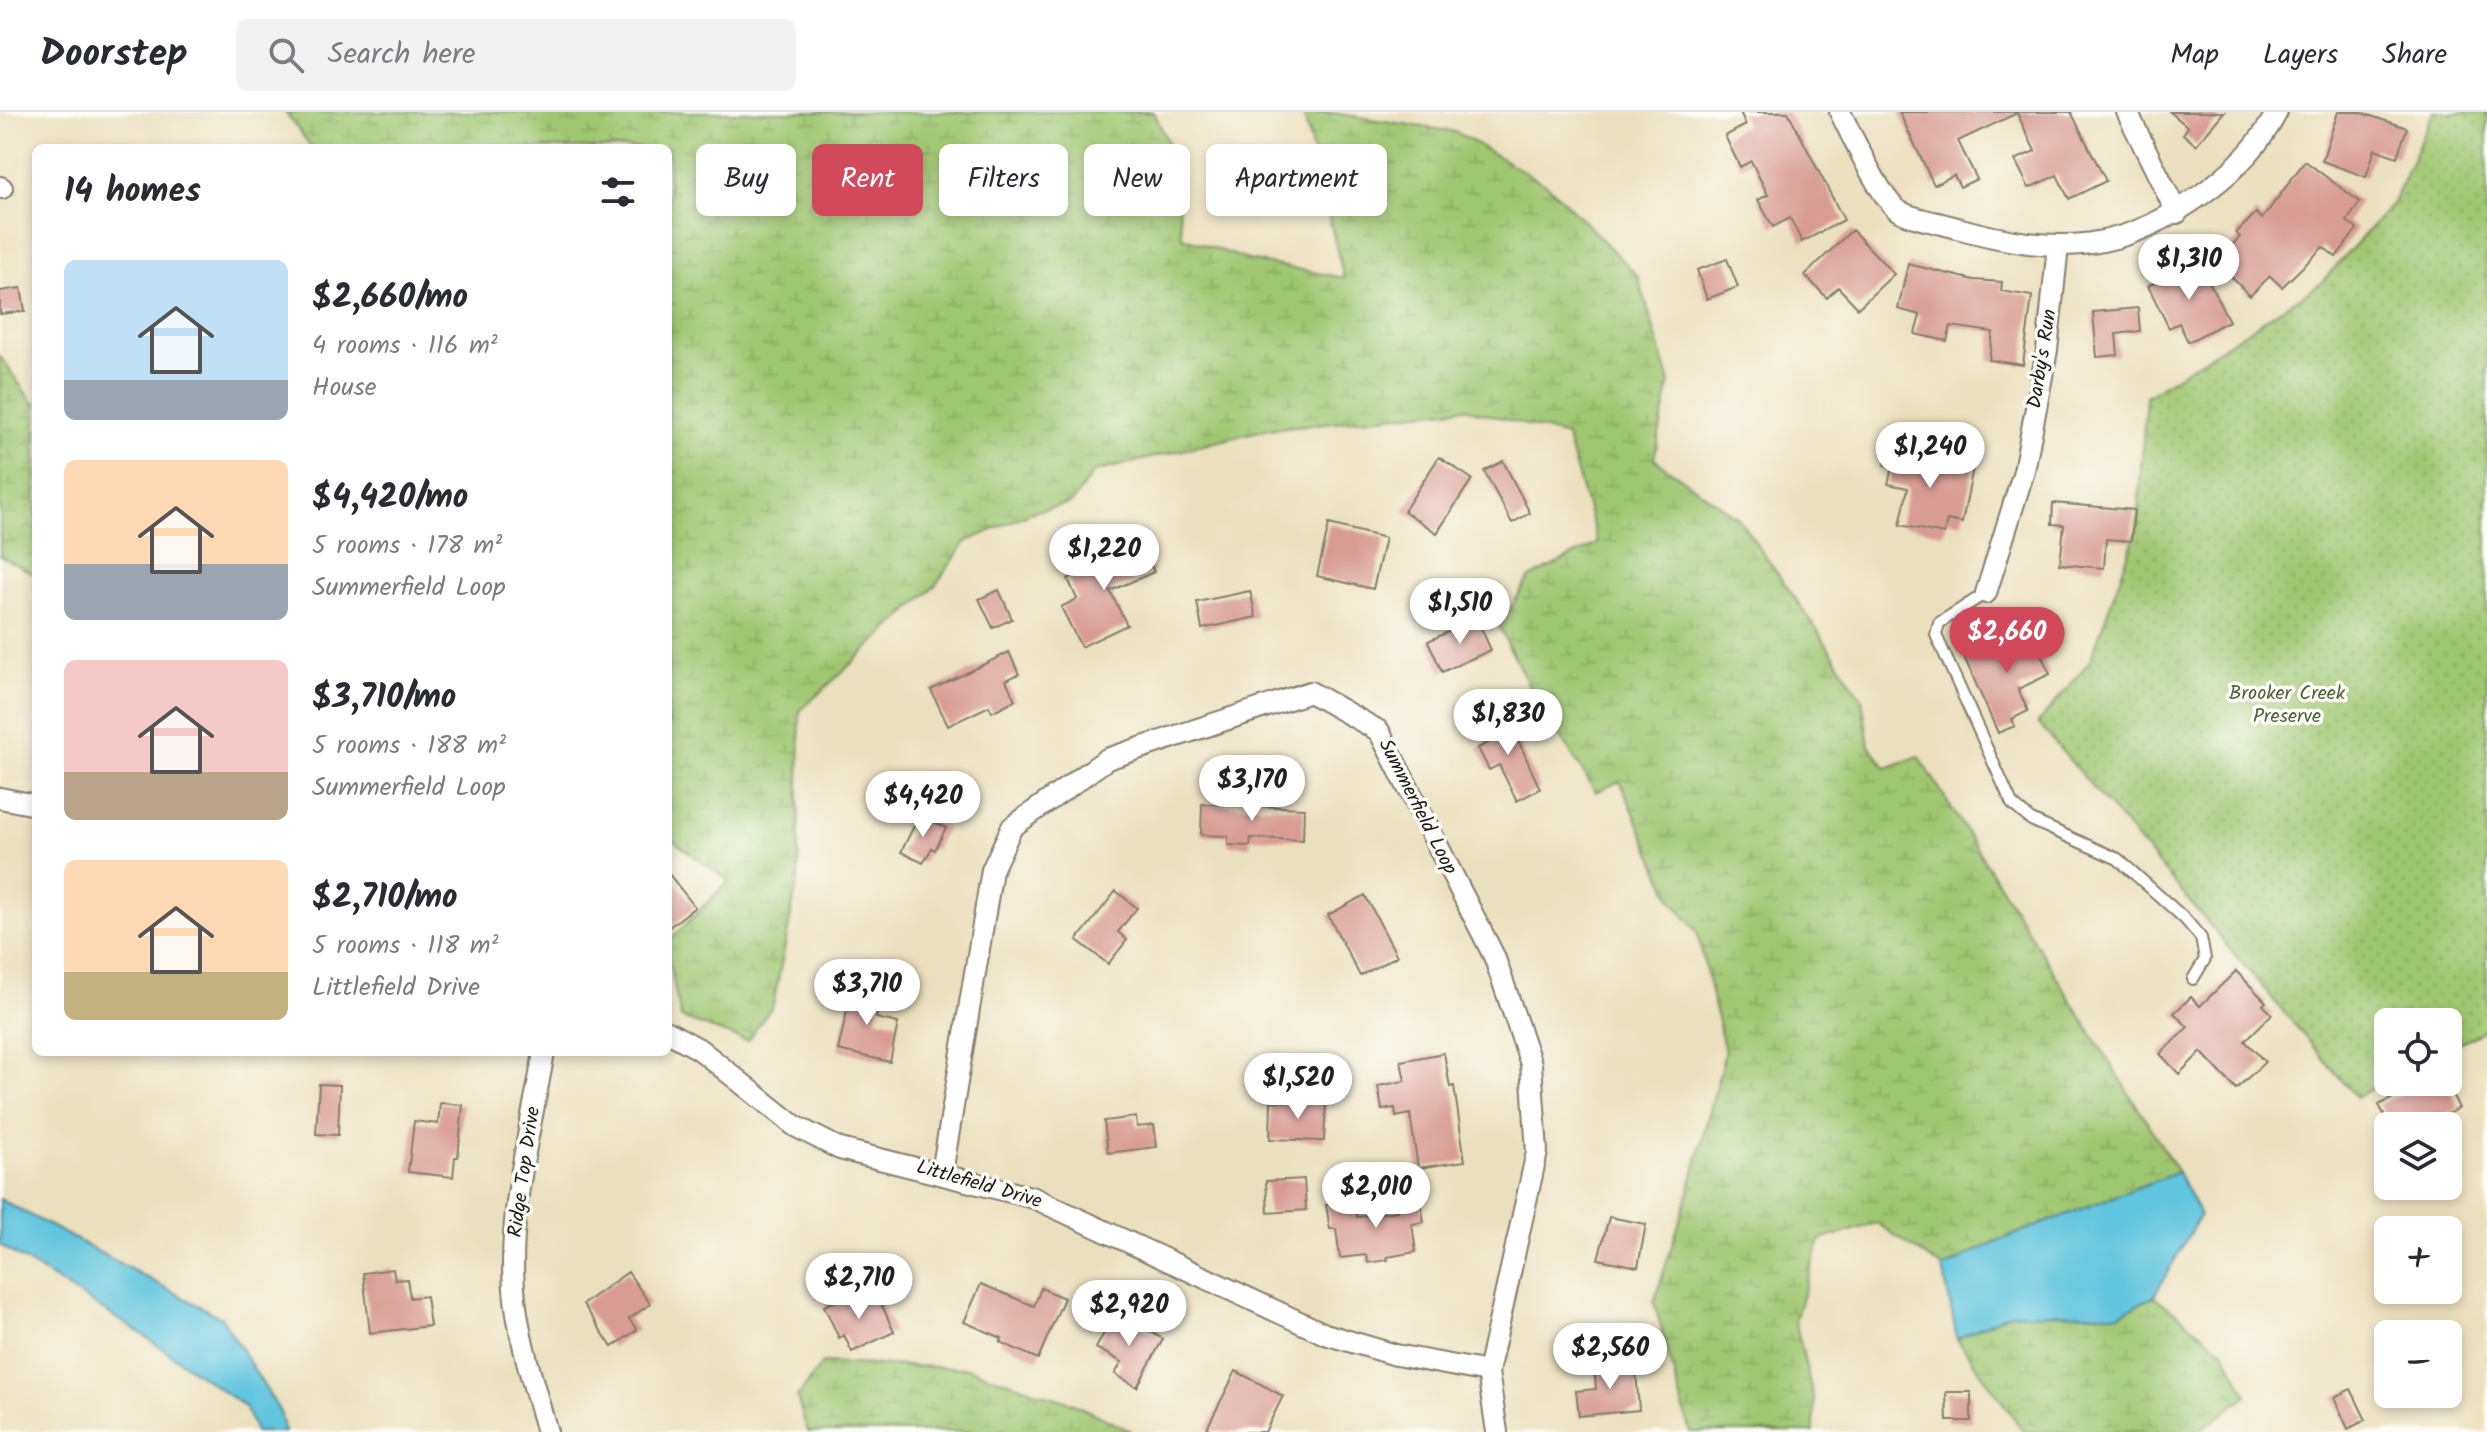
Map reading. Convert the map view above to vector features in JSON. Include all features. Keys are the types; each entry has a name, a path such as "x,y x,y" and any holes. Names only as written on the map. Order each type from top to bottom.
{"street":[{"path":"1840,112 1865,163 1897,211 1993,238 2058,246 2093,244 2128,236 2177,213 2241,164 2277,112"},
{"path":"2127,112 2177,213"},
{"name":"Darby's Run","path":"1986,593 2024,471 2047,350 2058,246"},
{"name":"Summerfield Loop","path":"942,1173 992,870 1012,827 1107,759 1310,692 1379,731 1494,956 1531,1064 1537,1152 1488,1372 1497,1432"},
{"path":"0,798 32,804"},
{"name":"Littlefield Drive","path":"672,1034 699,1049 795,1126 840,1149 1034,1198 1325,1334 1396,1355 1488,1372"},
{"name":"Ridge Top Drive","path":"543,1056 515,1222 514,1289 528,1367 547,1432"}],"lane":[{"path":"1986,593 1939,623 1936,635 2012,804 2031,820 2118,859 2185,919 2201,938 2205,959 2193,979"}],"green space":[{"path":"285,112 1154,112 1168,144 1084,144 1084,216 1180,216 1182,237 1248,260 1344,278 1329,216 1387,216 1387,144 1311,144 1303,112 1326,112 1456,132 1549,186 1638,276 1670,383 1654,459 1738,518 1862,699 1869,745 1886,768 1919,756 2178,1172 1995,1242 1943,1268 1877,1223 1820,1240 1795,1320 1814,1401 1814,1432 1690,1432 1654,1302 1688,1195 1725,1052 1697,932 1672,900 1620,781 1596,792 1531,690 1499,627 1529,578 1598,543 1566,436 1465,408 1268,429 1094,472 1071,503 1032,512 966,542 934,587 800,711 798,880 773,1005 747,1041 681,1018 672,976 672,938 729,881 672,840 672,144 309,144"},
{"name":"Brooker Creek Preserve","path":"2433,112 2487,112 2487,1029 2462,1042 2462,1008 2374,1008 2374,1087 2356,1097 2038,723 2090,661 2137,530 2146,396 2320,284 2393,203"},
{"path":"0,356 32,402 32,573 0,556"},
{"path":"2154,1296 2224,1351 2247,1395 2200,1431 2024,1432 1957,1339 2009,1313 2119,1314"},
{"path":"822,1363 967,1368 1074,1404 1131,1431 808,1432 797,1398"}],"water":[{"path":"2178,1172 2200,1215 2154,1296 2119,1314 2009,1313 1957,1339 1943,1268 1995,1242"},
{"path":"0,1199 222,1318 280,1412 285,1432 255,1432 245,1407 143,1335 0,1245"}],"building":[{"path":"1740,112 1788,112 1844,220 1802,242 1790,218 1773,227 1758,200 1768,195 1751,161 1740,167 1725,136 1746,125"},
{"path":"1899,112 2071,112 2106,181 2069,199 2057,175 2029,188 2015,160 2035,151 2017,113 1958,141 1977,179 1960,187 1954,175 1934,185"},
{"path":"2170,112 2224,112 2196,145 2183,134 2188,127"},
{"path":"2338,112 2359,112 2407,128 2397,157 2375,149 2366,177 2322,161"},
{"path":"2305,161 2360,202 2347,221 2357,229 2336,257 2323,247 2282,287 2270,276 2250,296 2216,261 2240,237 2236,233 2256,213 2262,219"},
{"path":"1852,230 1894,274 1858,308 1838,287 1827,298 1805,275"},
{"path":"1727,259 1738,287 1707,299 1697,270"},
{"path":"2198,260 2229,321 2188,342 2179,323 2169,328 2148,286"},
{"path":"1908,264 1974,280 2002,282 2001,291 2032,296 2023,365 1989,360 1993,332 1951,326 1947,341 1915,334 1920,315 1898,309"},
{"path":"21,288 25,311 0,314 0,291"},
{"path":"2138,308 2140,331 2116,334 2118,355 2097,357 2093,312"},
{"path":"1888,450 1973,468 1962,523 1947,520 1944,534 1900,525 1908,488 1888,484 1892,467 1885,465"},
{"path":"1439,457 1472,479 1437,533 1404,511"},
{"path":"1503,461 1530,513 1512,523 1484,471"},
{"path":"2053,503 2134,510 2131,541 2106,539 2104,568 2060,564 2064,525 2052,524"},
{"path":"1329,524 1385,538 1373,589 1317,576"},
{"path":"1139,537 1154,572 1110,591 1127,625 1081,647 1061,607 1077,599 1068,579 1112,557 1109,550"},
{"path":"999,590 1012,619 993,628 979,599"},
{"path":"1250,591 1256,617 1202,629 1197,602"},
{"path":"1477,619 1491,650 1442,672 1428,641"},
{"path":"2027,625 2050,674 2018,689 2028,711 2012,719 2015,726 1998,733 1964,657"},
{"path":"1009,652 1019,674 1006,680 1015,700 992,712 989,706 948,726 931,690"},
{"path":"1506,713 1540,789 1517,801 1499,765 1489,770 1478,748 1488,743 1480,726"},
{"path":"1202,804 1304,808 1303,840 1251,838 1250,846 1228,845 1228,836 1201,835"},
{"path":"920,814 946,828 935,850 932,848 923,863 901,852"},
{"path":"672,878 695,907 672,925"},
{"path":"1116,891 1137,908 1118,932 1127,940 1108,964 1077,940"},
{"path":"1365,895 1397,956 1360,976 1328,915"},
{"path":"2236,971 2266,1002 2263,1005 2272,1014 2245,1041 2265,1062 2236,1089 2201,1052 2179,1074 2160,1054 2188,1027 2174,1013 2191,997 2200,1006"},
{"path":"853,985 882,992 876,1018 898,1023 890,1062 838,1050"},
{"path":"1444,1053 1450,1087 1454,1086 1465,1161 1418,1168 1410,1114 1396,1117 1395,1108 1382,1110 1378,1086 1405,1081 1401,1061"},
{"path":"319,1084 340,1085 338,1135 316,1134"},
{"path":"2397,1096 2453,1096 2459,1108 2451,1112 2383,1112 2379,1105"},
{"path":"1271,1101 1326,1103 1324,1141 1270,1139"},
{"path":"440,1103 463,1105 453,1177 408,1172 414,1121 438,1124"},
{"path":"1136,1117 1137,1127 1154,1125 1157,1147 1108,1153 1104,1121"},
{"path":"1304,1179 1306,1210 1268,1213 1266,1181"},
{"path":"1420,1197 1424,1222 1412,1224 1416,1252 1368,1263 1366,1255 1340,1258 1336,1229 1330,1229 1326,1205 1354,1201 1357,1217 1397,1211 1395,1201"},
{"path":"1609,1217 1646,1224 1638,1267 1598,1259"},
{"path":"393,1269 395,1280 407,1279 410,1298 426,1296 430,1326 370,1333 363,1273"},
{"path":"628,1272 650,1304 629,1319 637,1330 612,1347 583,1304"},
{"path":"981,1284 1034,1306 1041,1288 1064,1298 1038,1359 1000,1342 1002,1338 964,1322"},
{"path":"877,1294 894,1332 852,1352 844,1335 839,1338 824,1306 850,1295 855,1305"},
{"path":"1115,1312 1163,1339 1137,1387 1115,1374 1122,1362 1096,1348"},
{"path":"1621,1360 1622,1371 1636,1370 1639,1410 1579,1416 1576,1391 1596,1389 1594,1363"},
{"path":"1236,1371 1283,1396 1265,1432 1215,1432 1207,1428"},
{"path":"2351,1389 2366,1420 2348,1429 2334,1397"},
{"path":"1946,1392 1971,1392 1971,1421 1947,1421"}]}
